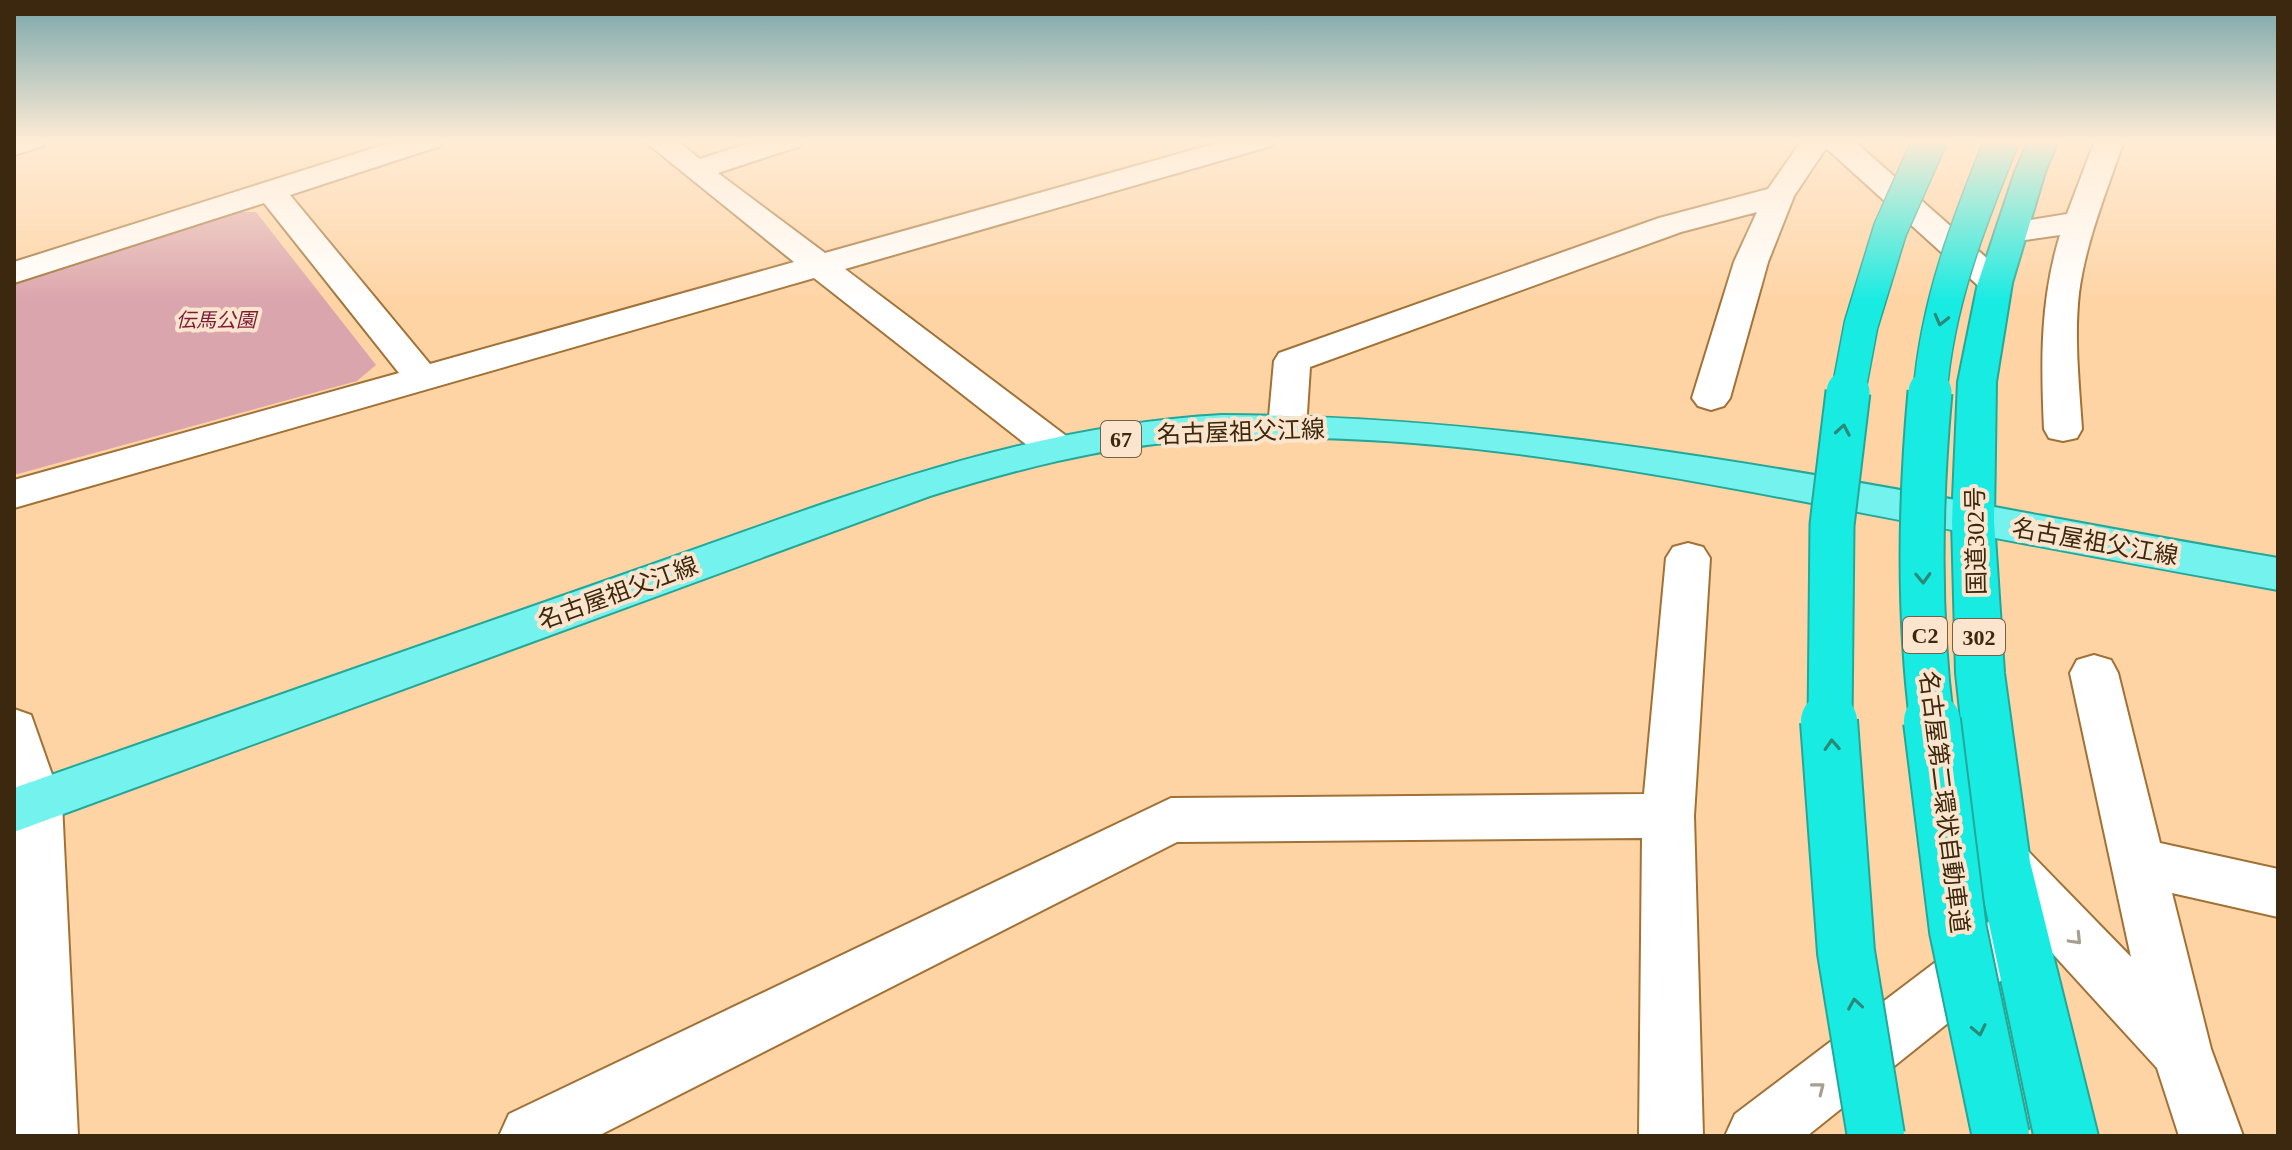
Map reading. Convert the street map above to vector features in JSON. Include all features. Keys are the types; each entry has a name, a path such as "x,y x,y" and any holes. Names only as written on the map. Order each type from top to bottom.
{"highway":[{"path":"1876,1136 1843,928 1828,668 1833,484 1858,343 1889,234 1907,194"},
{"name":"名古屋第二環状自動車道","path":"1980,194 1959,245 1933,354 1921,493 1927,683 1958,930 2001,1136"},
{"name":"国道302号","path":"2025,194 1995,283 1977,382 1973,521 1980,673 2003,862 2066,1136"}],"main road":[{"name":"名古屋祖父江線","path":"25,806 916,486 1055,447 1219,427 1363,428 1464,437 1692,466 1973,521 2278,574"}],"street":[{"path":"14,273 263,194"},
{"path":"273,194 423,379"},
{"path":"727,194 1055,447"},
{"path":"14,494 1074,194"},
{"path":"1895,194 1995,283"},
{"path":"2063,429 2059,350 2062,294 2091,194"},
{"path":"1711,398 1751,262 1779,196"},
{"path":"1287,428 1292,361 1670,225 1779,196"},
{"path":"2011,232 2081,222"},
{"path":"1671,1136 1668,816 1688,558"},
{"path":"2094,673 2181,1049 2211,1136"},
{"path":"14,729 25,806 46,1136"},
{"path":"531,1136 1171,820 1668,816"},
{"path":"2003,862 2181,1049"},
{"path":"2138,862 2278,893"},
{"path":"1757,1136 2019,932"}],"green space":[{"name":"伝馬公園","path":"237,212 256,212 376,365 357,381 14,475 14,283"}]}
